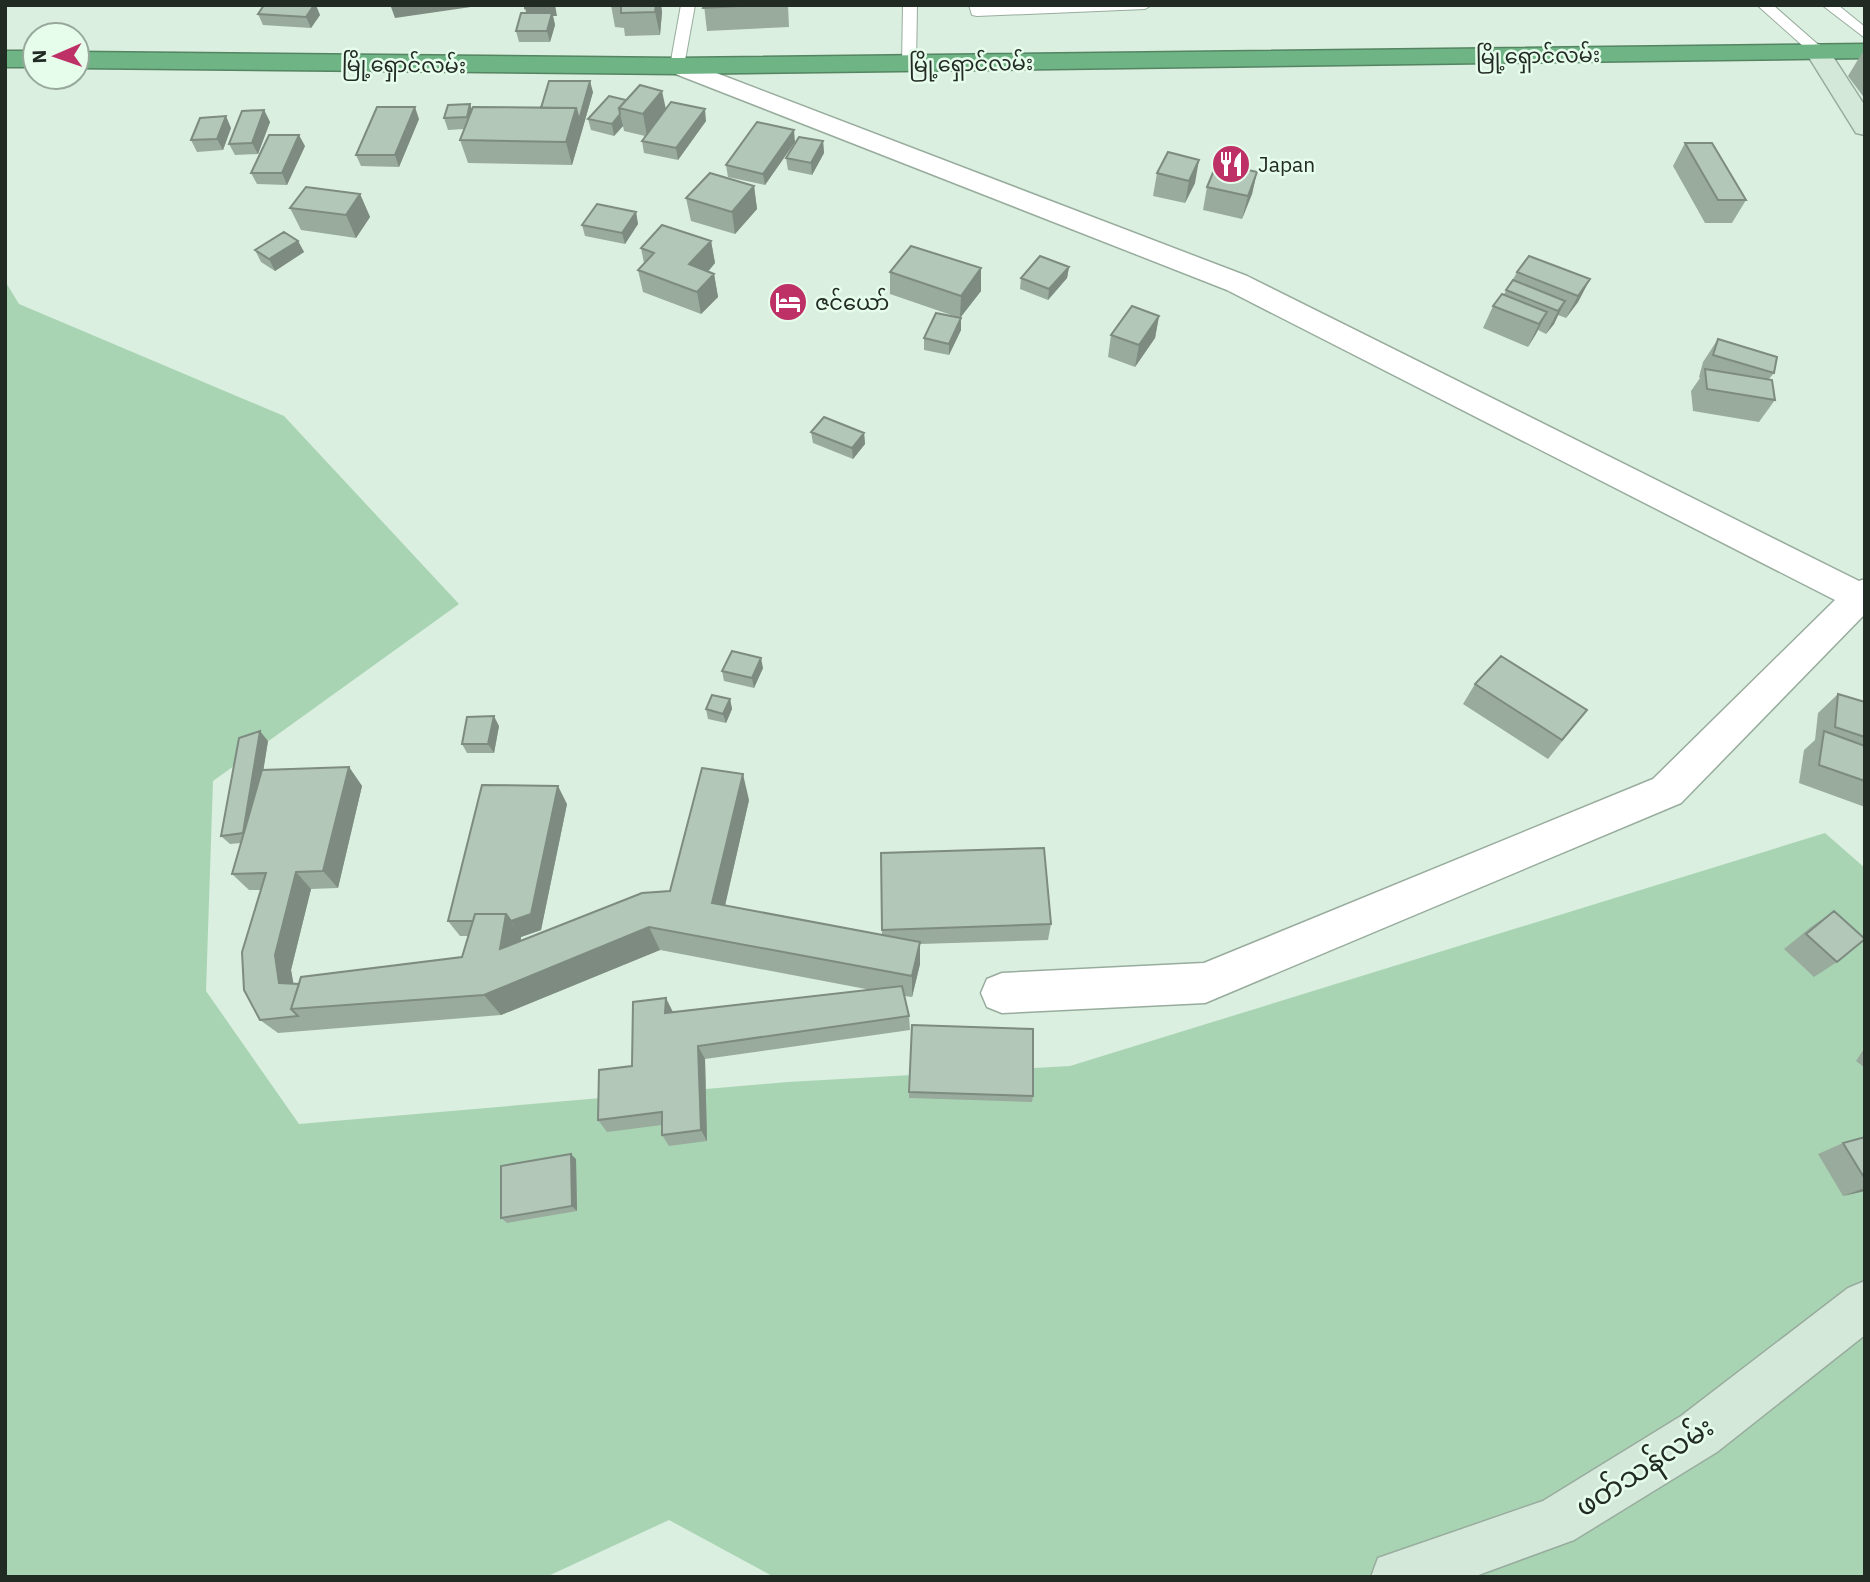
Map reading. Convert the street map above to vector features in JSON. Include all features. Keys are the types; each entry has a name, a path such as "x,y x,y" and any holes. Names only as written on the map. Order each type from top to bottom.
{"highway":[{"name":"မြို့ရှောင်လမ်း","path":"91,60 677,66 1865,51"}],"street":[{"path":"1817,51 1865,127"},
{"path":"677,66 1237,283 1863,595 1667,791 1205,983 1002,993"},
{"name":"ဖတ်သန်လမ်း","path":"1397,1577 1556,1521 1699,1434 1865,1305"}],"lane":[{"path":"677,66 688,5"},
{"path":"909,64 910,5"},
{"path":"976,5 977,12 1145,5"},
{"path":"1764,5 1817,51"},
{"path":"1829,5 1865,34"}],"green space":[{"path":"5,281 19,304 284,416 459,604 213,781 206,991 299,1124 788,1082 1070,1066 1825,833 1865,868 1865,1577 774,1577 669,1520 546,1577 5,1577"}],"building":[{"path":"264,5 314,5 306,17 258,14"},
{"path":"525,5 546,5 525,8"},
{"path":"621,5 656,5 655,12 621,13"},
{"path":"704,5 757,5 703,8"},
{"path":"521,13 552,13 547,31 516,31"},
{"path":"549,81 590,81 579,120 576,108 541,108"},
{"path":"640,85 662,91 643,114 619,108"},
{"path":"609,96 626,100 612,124 588,119"},
{"path":"671,102 705,109 676,148 642,141"},
{"path":"470,104 467,117 444,118 448,105"},
{"path":"377,107 415,107 395,155 356,155"},
{"path":"473,107 576,108 566,142 460,140"},
{"path":"264,110 252,143 229,144 242,111"},
{"path":"226,116 217,139 191,140 200,118"},
{"path":"757,122 794,130 763,174 726,165"},
{"path":"269,135 299,135 282,173 251,173"},
{"path":"799,137 823,141 811,163 786,158"},
{"path":"1685,143 1712,143 1746,200 1718,200"},
{"path":"1168,152 1199,160 1189,181 1157,173"},
{"path":"1217,163 1257,172 1248,196 1207,187"},
{"path":"710,173 754,186 732,212 686,198"},
{"path":"306,187 360,194 346,215 290,208"},
{"path":"597,204 636,212 622,233 582,225"},
{"path":"662,225 711,241 689,264 714,274 697,292 638,270 654,253 641,248"},
{"path":"284,232 298,241 269,259 255,250"},
{"path":"911,246 981,268 961,296 890,272"},
{"path":"1040,256 1069,267 1049,289 1021,278"},
{"path":"1529,256 1590,279 1578,296 1517,272"},
{"path":"1513,280 1565,301 1558,311 1506,290"},
{"path":"1502,294 1547,312 1539,324 1493,306"},
{"path":"1132,306 1159,316 1139,345 1111,335"},
{"path":"936,313 961,318 949,344 924,338"},
{"path":"1718,339 1777,357 1774,373 1713,355"},
{"path":"1705,369 1772,380 1775,400 1707,389"},
{"path":"824,417 864,433 852,448 811,432"},
{"path":"732,651 761,658 752,678 722,671"},
{"path":"1501,656 1587,710 1562,740 1475,684"},
{"path":"1838,694 1865,702 1865,737 1835,727"},
{"path":"712,695 730,699 723,714 706,709"},
{"path":"494,716 488,744 462,744 467,717"},
{"path":"260,731 243,833 221,836 239,738"},
{"path":"1824,731 1865,746 1865,781 1819,765"},
{"path":"349,767 323,871 296,872 275,955 279,983 299,984 291,1009 298,1016 260,1020 244,990 242,952 266,873 232,874 262,770"},
{"path":"702,768 743,774 712,903 920,942 912,976 649,927 484,995 291,1009 301,977 462,957 475,914 506,914 500,949 642,893 670,891"},
{"path":"482,785 558,786 531,914 511,921 506,914 475,914 473,921 448,921"},
{"path":"1044,848 1051,924 882,930 881,853"},
{"path":"1834,911 1865,939 1837,962 1806,934"},
{"path":"902,986 909,1016 698,1046 701,1130 662,1135 662,1112 598,1120 599,1070 632,1066 633,1002 666,998 665,1013"},
{"path":"912,1025 1033,1029 1033,1096 909,1092"},
{"path":"1865,1137 1865,1179 1843,1143"},
{"path":"571,1154 572,1206 501,1218 501,1166"}],"place":[{"name":"Japan","path":"1231,164"},
{"name":"ဇင်ယော်","path":"788,302"}]}
